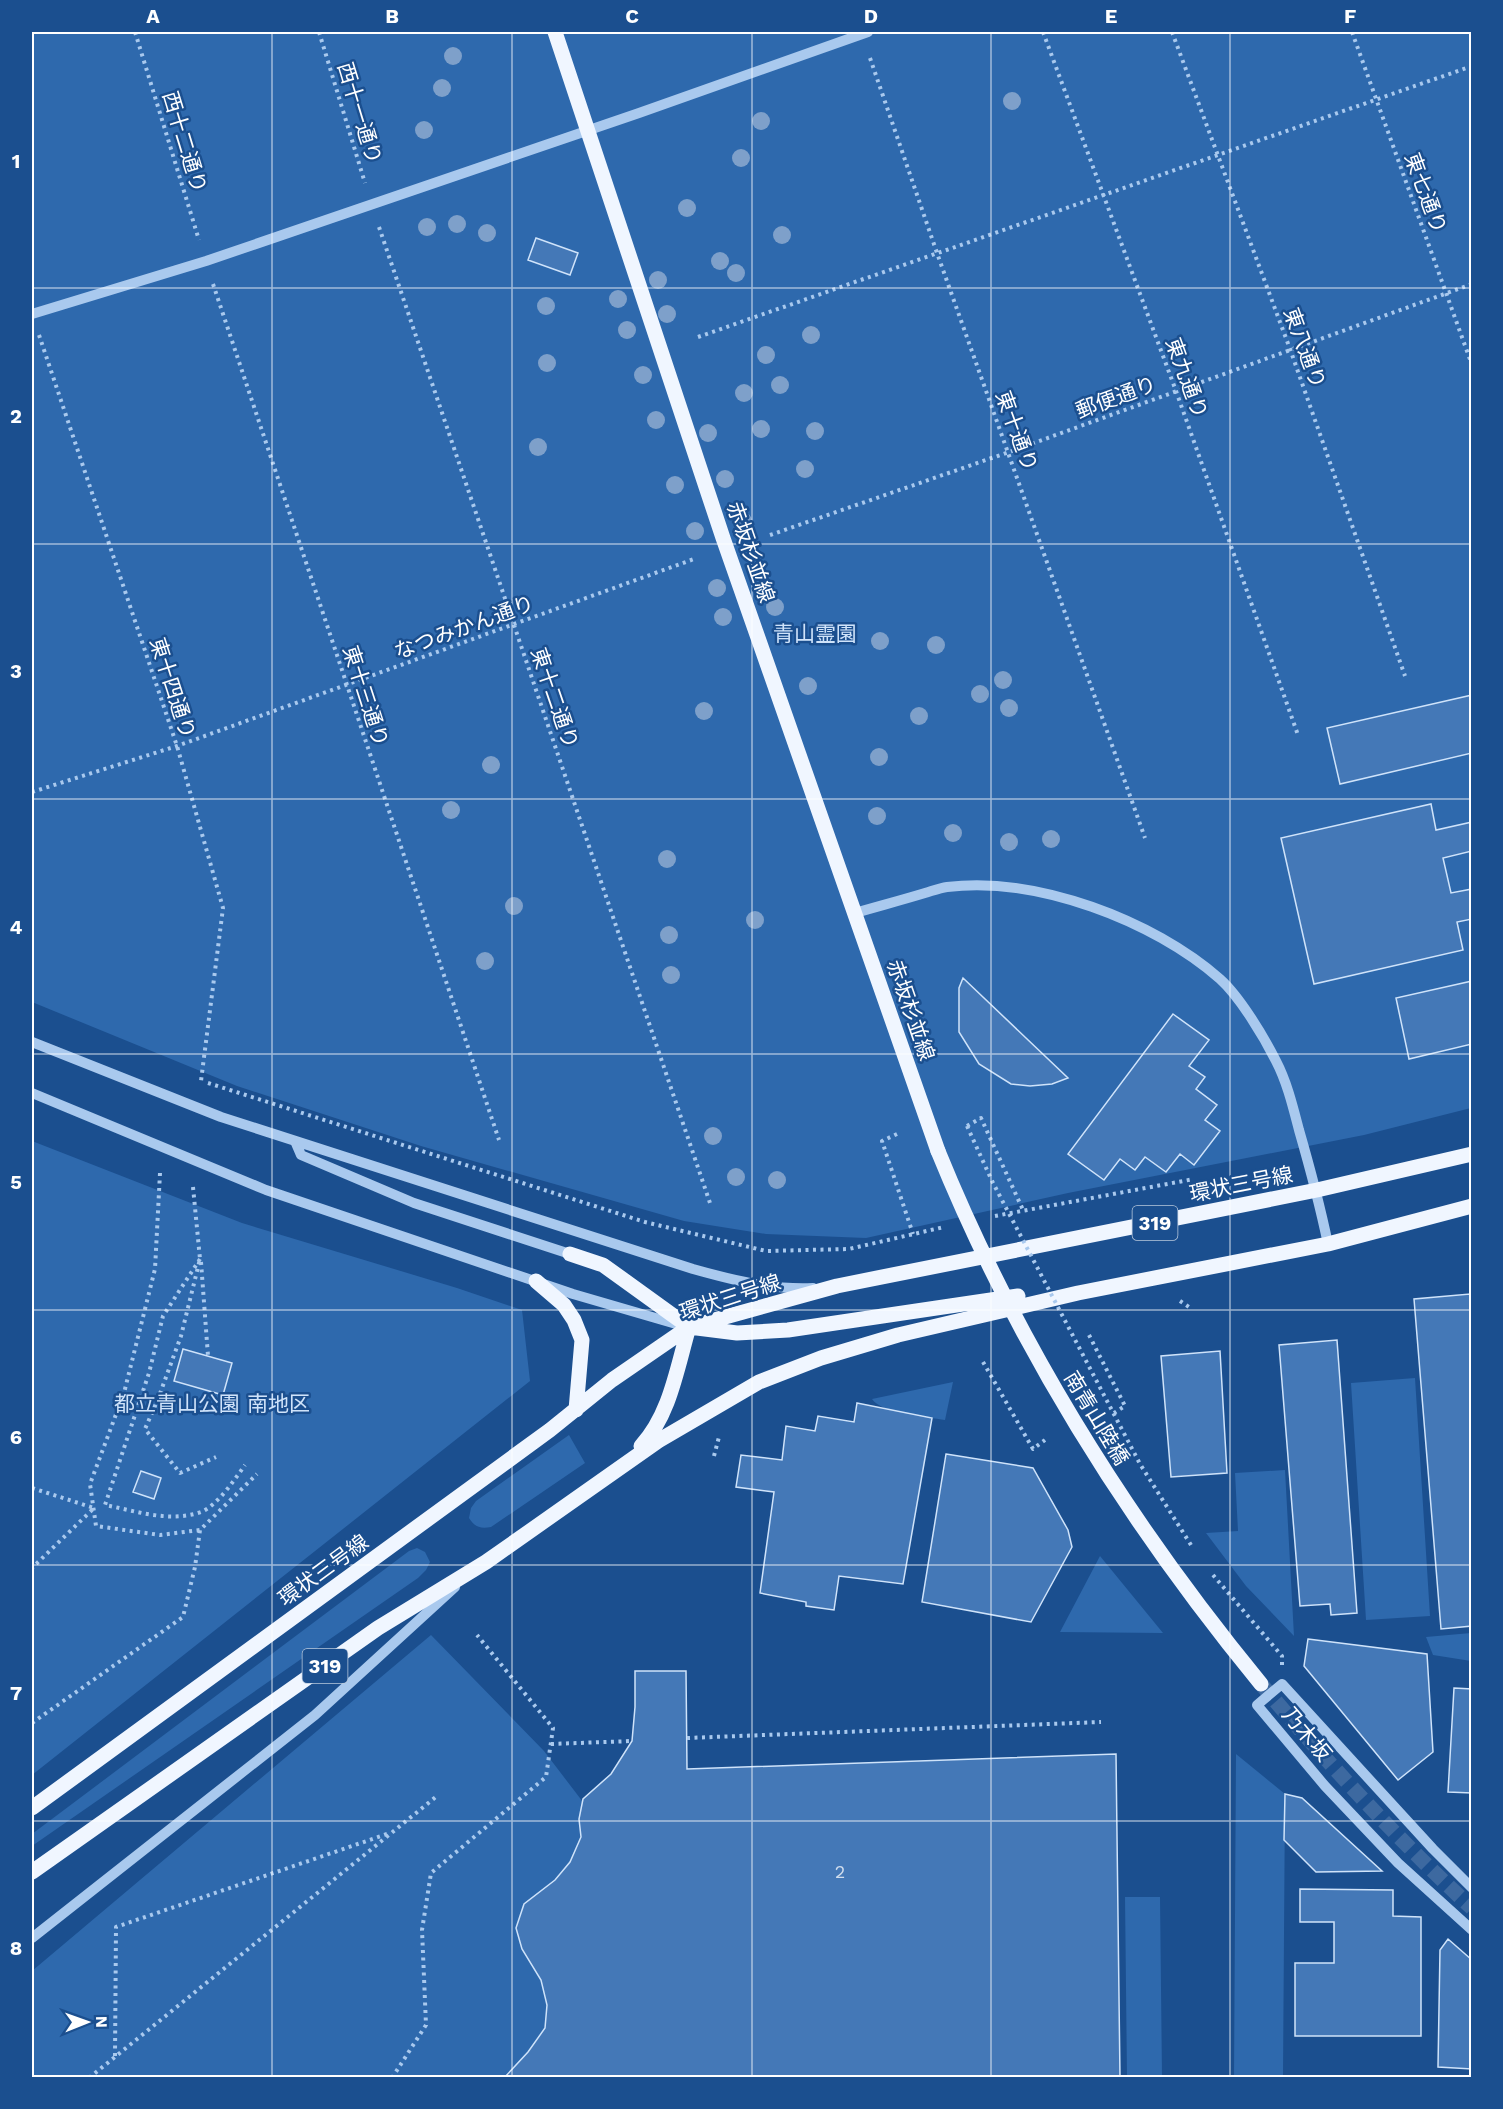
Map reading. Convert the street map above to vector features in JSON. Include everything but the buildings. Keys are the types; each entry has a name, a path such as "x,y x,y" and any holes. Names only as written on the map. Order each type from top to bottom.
{"main road":[{"name":"赤坂杉並線","path":"555,32 723,538 938,1151"},
{"name":"南青山陸橋","path":"938,1151 993,1273 1034,1352 1079,1430 1126,1506 1171,1569 1261,1684"},
{"name":"環状三号線","path":"32,1808 576,1410 612,1380 689,1328 837,1286 1317,1190 1472,1154"},
{"name":"319","path":"32,1872 378,1628 473,1571 658,1441 759,1382 821,1358 898,1335 1077,1293 1328,1244 1472,1206"},
{"path":"570,1254 603,1265 689,1328 737,1333 788,1330 1064,1290 1077,1293"},
{"path":"536,1281 564,1305 574,1320 582,1340 576,1410"},
{"path":"622,1466 652,1434 664,1413 689,1328"}],"street":[{"path":"32,313 206,261 639,113 864,32"},
{"path":"855,913 945,887 977,885 1024,890 1099,909 1131,923 1192,957 1222,981 1250,1017 1277,1062 1317,1190 1328,1244"},
{"path":"32,1042 221,1117 716,1275 763,1285 797,1289 837,1286"},
{"path":"32,1093 266,1191 536,1281 689,1328"},
{"path":"296,1141 301,1155 414,1203 570,1254"},
{"path":"32,1938 315,1715 473,1571"},
{"name":"乃木坂","path":"1472,1888 1432,1850 1281,1685 1257,1705 1333,1795 1398,1863 1472,1930"}],"path":[{"name":"西十二通り","path":"135,32 206,261"},
{"name":"西十一通り","path":"319,32 371,204"},
{"name":"東十通り","path":"864,32 937,253 1145,838"},
{"name":"東九通り","path":"1043,32 1176,391 1298,735"},
{"name":"東八通り","path":"1172,32 1290,349 1405,676"},
{"name":"東七通り","path":"1352,32 1472,365"},
{"path":"698,337 1472,66"},
{"name":"東十二通り","path":"371,204 710,1203"},
{"name":"東十三通り","path":"206,261 499,1140"},
{"name":"郵便通り","path":"770,535 1009,452 1472,284"},
{"name":"東十四通り","path":"32,313 177,746 223,908 201,1081"},
{"name":"なつみかん通り","path":"32,792 177,746 515,626 694,559"},
{"path":"190,1077 645,1222 766,1251 849,1249 946,1227"},
{"path":"1023,1210 981,1118 967,1125 992,1181 1140,1464 1194,1551"},
{"path":"897,1134 882,1141 913,1234"},
{"path":"160,1173 155,1269 124,1394 90,1484 96,1526 160,1535 200,1530 257,1474"},
{"path":"990,1217 1194,1179"},
{"path":"193,1187 208,1356"},
{"path":"200,1259 181,1336 145,1429 180,1473 216,1457"},
{"path":"200,1259 163,1316 149,1373 105,1505 166,1517 202,1511 228,1489 245,1465"},
{"path":"1176,1297 1190,1307"},
{"path":"1061,1324 1073,1321"},
{"path":"1089,1335 1125,1406 1114,1413"},
{"path":"983,1362 1033,1449 1045,1440"},
{"path":"714,1456 720,1433"},
{"path":"32,1488 94,1508"},
{"path":"32,1568 94,1508"},
{"path":"32,1723 183,1617 195,1567 200,1530"},
{"path":"1208,1569 1282,1656 1281,1685"},
{"path":"392,2078 426,2025 422,1930 431,1873 546,1777 553,1728 477,1635"},
{"path":"687,1738 1101,1722"},
{"path":"551,1744 632,1741"},
{"path":"89,2078 437,1796"},
{"path":"115,2056 116,1927 391,1833"}],"green space":[{"name":"青山霊園","path":"32,32 1471,32 1471,1108 1364,1135 1068,1193 866,1238 766,1234 684,1221 421,1146 237,1086 32,1002"},
{"name":"都立青山公園 南地区","path":"32,1141 242,1223 522,1310 530,1381 32,1775"},
{"path":"1415,1378 1430,1616 1366,1620 1351,1383"},
{"path":"953,1382 945,1420 895,1411 877,1404 872,1399"},
{"path":"569,1435 585,1463 491,1527 478,1527 471,1521 469,1518 471,1508 476,1501"},
{"path":"1285,1470 1294,1636 1246,1586 1206,1533 1238,1531 1235,1473"},
{"path":"417,1548 425,1552 430,1562 418,1578 32,1846 32,1834 409,1551"},
{"path":"1100,1556 1163,1633 1060,1632"},
{"path":"1471,1633 1471,1661 1433,1655 1426,1637"},
{"path":"431,1635 544,1751 793,2077 32,2078 32,1971"},
{"path":"1236,1754 1285,1794 1283,2077 1234,2078"},
{"path":"1125,1897 1160,1897 1162,2077 1127,2077"}],"tunnel":[{"path":"1261,1684 1363,1799 1472,1908"}]}
